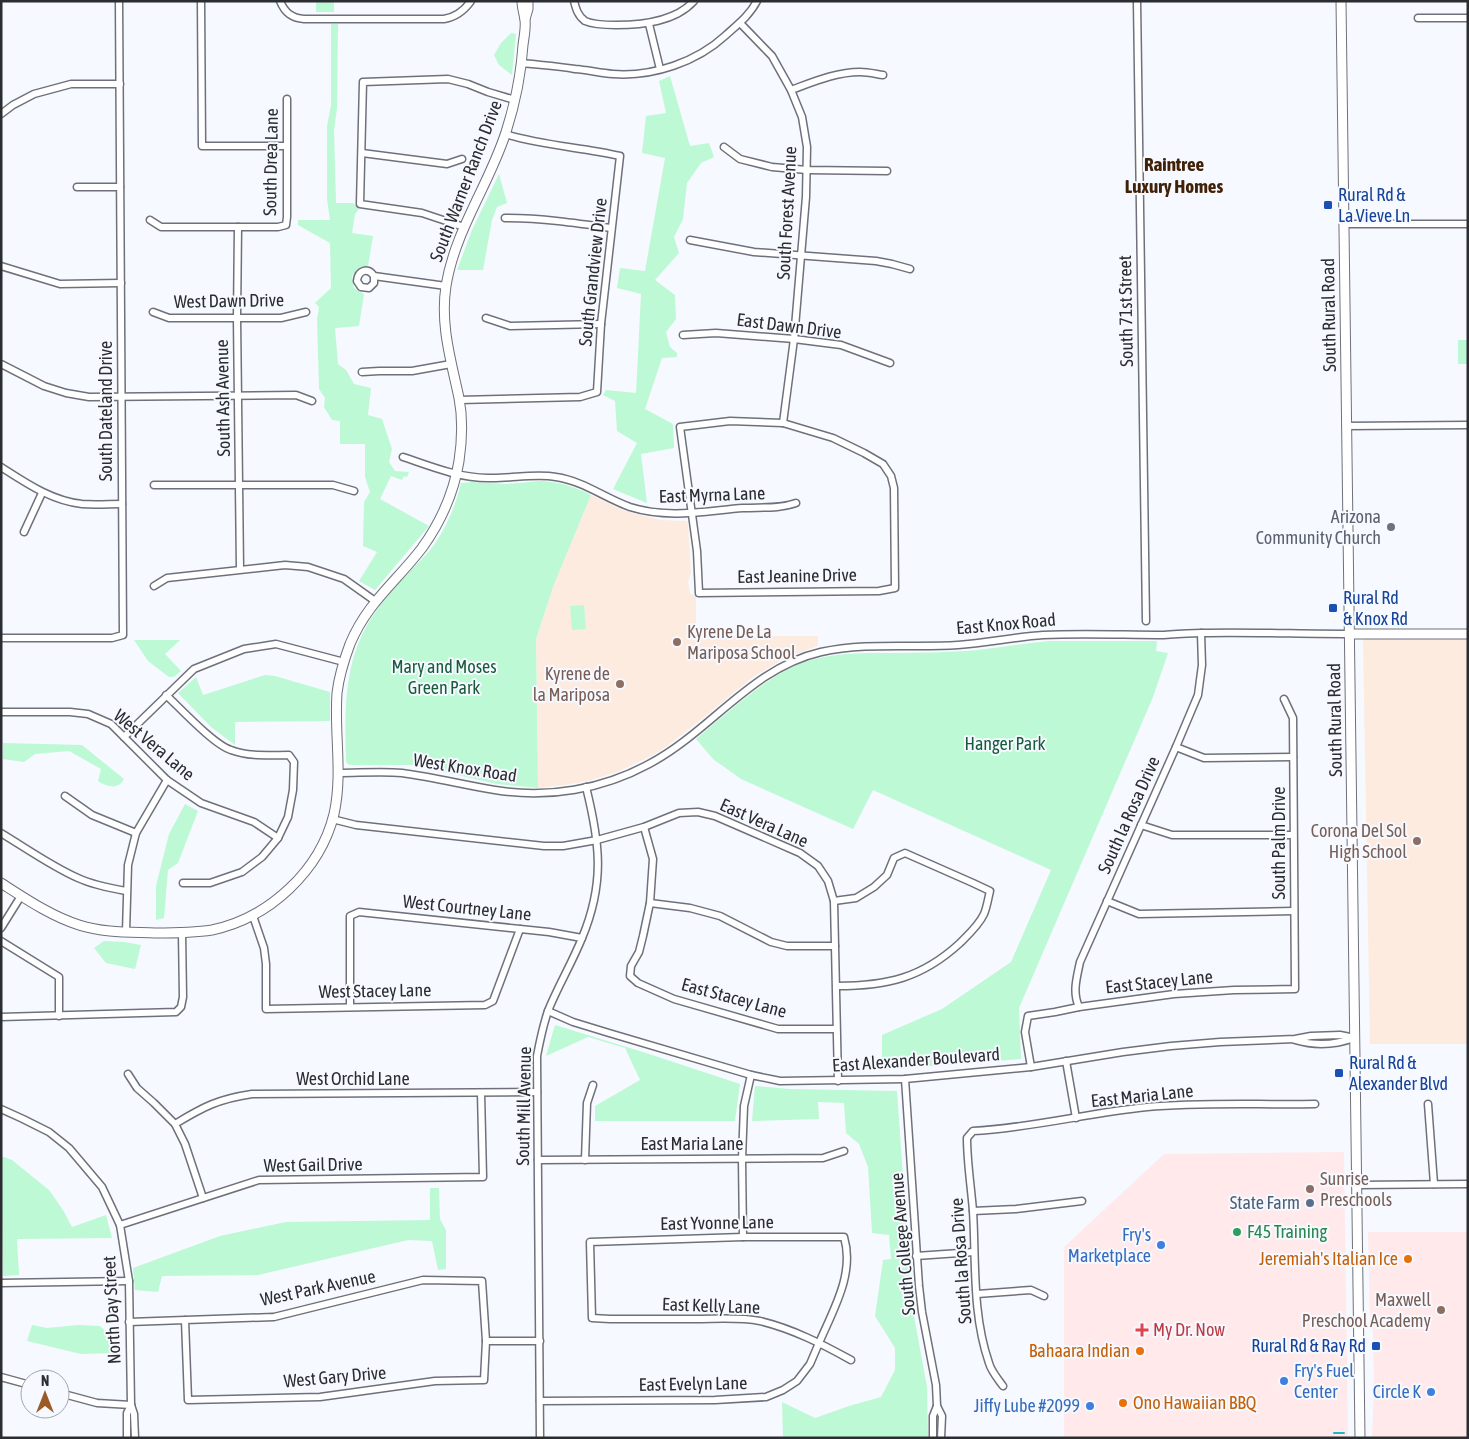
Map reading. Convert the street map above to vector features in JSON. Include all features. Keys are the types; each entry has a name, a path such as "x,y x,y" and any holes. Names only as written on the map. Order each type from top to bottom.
{"main road":[{"name":"South Warner Ranch Drive","path":"522,1 525,19"},
{"name":"South Warner Ranch Drive","path":"1,883 54,915 67,921 97,929 126,932 182,933 211,930 253,916 278,899 306,871 320,848 332,820 337,798 338,692 340,674 344,662 356,630 375,601 415,557 432,533 447,504 457,473 461,442 461,416 444,320 446,286 452,258 464,227 506,134 522,63 528,1"},
{"name":"South Rural Road","path":"1341,1 1360,1438"},
{"name":"East Knox Road","path":"1350,634 1468,634"}],"street":[{"name":"South Dateland Drive","path":"1,638 112,638 124,635 119,1"},
{"path":"201,1 202,146 286,146"},
{"path":"280,1 287,13 295,18 304,19 444,19 456,16 471,1"},
{"path":"574,1 578,13 585,20 594,24 608,25 649,24 675,15 694,1"},
{"path":"522,63 613,74 638,74 660,70 704,53 740,23 757,1"},
{"name":"South 71st Street","path":"1137,1 1146,620"},
{"path":"1418,18 1468,18"},
{"name":"South Forest Avenue","path":"740,23 772,56 791,90 803,124 807,147 807,170 794,339 783,423"},
{"path":"649,24 660,70"},
{"path":"791,90 811,82 844,74 860,72 883,75"},
{"path":"464,227 422,213 360,204 363,82 448,80 468,84 514,100"},
{"path":"1,114 34,94 71,84 120,84"},
{"name":"South Drea Lane","path":"238,227 278,227 286,225 287,99"},
{"name":"South Grandview Drive","path":"459,400 580,396 597,392 601,324 620,156 596,150 524,140 506,134"},
{"path":"724,147 740,159 772,167 807,170 887,171"},
{"path":"362,153 447,164 462,159"},
{"path":"77,187 120,187"},
{"path":"506,218 547,219 612,228"},
{"path":"150,220 160,227 238,227"},
{"path":"1344,224 1468,224"},
{"name":"South Ash Avenue","path":"238,227 237,318 240,569"},
{"path":"690,240 754,252 876,261 910,269"},
{"path":"1,266 60,284 121,284"},
{"path":"374,276 446,286"},
{"name":"West Dawn Drive","path":"153,312 169,318 281,318 306,312"},
{"path":"486,318 510,326 601,324"},
{"name":"East Dawn Drive","path":"683,335 716,333 794,339 840,345 890,363"},
{"path":"1,364 44,386 66,393 90,396 296,395 312,401"},
{"path":"362,372 412,371 451,364"},
{"path":"692,513 680,427 730,422 783,423"},
{"name":"East Jeanine Drive","path":"692,513 699,593 879,591 895,588 894,488 891,476 883,464 833,438 783,423"},
{"path":"1346,426 1468,425"},
{"name":"East Myrna Lane","path":"404,457 457,473 487,478 555,476 580,484 616,501 644,511 664,514 783,507 796,503"},
{"path":"1,466 42,493 64,500 82,504 122,504"},
{"path":"154,485 333,485 354,492"},
{"path":"24,532 42,493"},
{"path":"154,586 167,578 285,565 308,567 344,578 375,601"},
{"name":"East Knox Road","path":"586,787 622,777 657,760 674,749 764,677 794,661 822,652 858,646 956,646 1041,636 1201,633 1350,634"},
{"name":"South la Rosa Drive","path":"1079,1007 1076,1000 1075,983 1080,962 1198,695 1202,665 1201,633"},
{"path":"124,737 194,669 244,649 276,644 344,662"},
{"path":"166,695 211,737 229,750 261,756 289,755 294,762 293,790 288,817 278,838 262,857 242,872 210,884 183,884"},
{"name":"South Palm Drive","path":"1284,699 1293,718 1295,989"},
{"name":"West Vera Lane","path":"1,712 70,712 88,714 111,724 167,780 201,803 254,822 278,838"},
{"path":"1176,747 1204,758 1293,757"},
{"name":"West Knox Road","path":"338,773 396,773 496,790 538,794 586,787"},
{"path":"126,932 128,865 136,833 167,780"},
{"name":"South Mill Avenue","path":"540,1438 537,1056 548,1011 582,938 591,914 596,888 598,865 597,840 586,787"},
{"path":"65,796 92,815 136,833"},
{"name":"East Vera Lane","path":"597,840 644,827 679,813 698,812 715,816 800,853 818,866 828,881 834,901"},
{"path":"332,820 356,825 531,846 563,846 597,840"},
{"path":"1141,824 1172,835 1293,835"},
{"path":"644,827 653,859 650,903 690,908 720,916 771,942 787,946 835,946"},
{"path":"1,833 77,878 105,888 126,891"},
{"path":"837,986 865,986 898,980 924,969 945,957 969,935 983,915 990,892 905,853 894,858 887,875 874,887 856,898 834,901 838,1081"},
{"path":"1,928 21,896"},
{"path":"1107,901 1139,914 1294,911"},
{"name":"East Stacey Lane","path":"650,903 643,936 631,966 630,976 638,983 674,999 778,1029 836,1029"},
{"name":"West Courtney Lane","path":"350,1007 350,916 359,912 549,932 582,938"},
{"name":"West Stacey Lane","path":"253,916 264,948 266,1009 485,1005 493,1001 520,929"},
{"path":"1,1017 176,1012 181,1007 183,997 182,933"},
{"path":"1,941 59,977 59,1016"},
{"name":"East Stacey Lane","path":"1031,1067 1025,1032 1028,1016 1174,994 1234,990 1295,989"},
{"name":"East Alexander Boulevard","path":"548,1011 573,1022 751,1075 780,1081 905,1079 1031,1067 1171,1046 1220,1042 1295,1040 1311,1036 1340,1035 1355,1038"},
{"path":"1066,1061 1076,1118"},
{"path":"128,1074 137,1088 154,1102 175,1124 203,1198"},
{"path":"743,1237 742,1159 744,1106 751,1075"},
{"name":"South College Avenue","path":"905,1079 916,1256 922,1312 934,1372 937,1406 942,1416 941,1438"},
{"path":"585,1160 587,1102 593,1085"},
{"name":"West Orchid Lane","path":"175,1124 197,1110 216,1102 252,1094 538,1092"},
{"name":"West Gail Drive","path":"120,1225 259,1180 483,1177 481,1093"},
{"name":"East Maria Lane","path":"973,1132 1001,1130 1147,1107 1315,1104"},
{"path":"1428,1104 1434,1184"},
{"name":"North Day Street","path":"1,1109 49,1132 69,1148 102,1187 120,1225 129,1280 131,1404 134,1414 135,1438"},
{"name":"South la Rosa Drive","path":"973,1132 967,1138 967,1156 973,1211 979,1325 989,1365 1003,1386"},
{"name":"East Maria Lane","path":"538,1160 823,1158 844,1151"},
{"path":"1357,1185 1468,1184"},
{"path":"973,1211 1016,1209 1082,1201"},
{"name":"East Yvonne Lane","path":"592,1318 590,1242 743,1237 844,1237 847,1248 843,1287 819,1342"},
{"path":"916,1256 974,1252"},
{"path":"1,1283 129,1280"},
{"name":"West Park Avenue","path":"129,1322 274,1317 423,1280 482,1280 486,1341"},
{"path":"977,1294 1031,1290 1044,1296"},
{"name":"East Kelly Lane","path":"592,1318 732,1318 758,1321 783,1327 819,1342 852,1360"},
{"name":"West Gary Drive","path":"185,1320 188,1400 320,1397 435,1381 484,1380 486,1341"},
{"path":"486,1341 540,1341"},
{"name":"East Evelyn Lane","path":"540,1401 716,1400 766,1397 783,1390 797,1381 810,1364 819,1342"},
{"path":"1,1377 20,1382"},
{"path":"70,1396 97,1403 131,1404"},
{"name":"North Day Street","path":"127,1438 127,1413 131,1404"},
{"name":"South College Avenue","path":"933,1438 933,1416 937,1406"}],"shaded area":[{"name":"Kyrene De La Mariposa School","path":"591,495 632,513 661,520 686,521 688,524 691,573 688,582 690,593 696,597 696,636 818,636 818,646 785,658 753,677 698,722 651,756 617,772 588,781 538,788 536,639 553,587"},
{"name":"Corona Del Sol High School","path":"1363,639 1468,639 1468,1044 1370,1044"},
{"path":"1344,1152 1348,1438 1064,1438 1064,1247 1164,1154"},
{"path":"1368,1232 1468,1232 1468,1438 1372,1438 1374,1388 1373,1333 1370,1316"}],"green space":[{"path":"316,1 334,1 334,12 316,12"},
{"path":"331,24 338,24 337,108 334,131 336,203 353,203 359,209 355,214 352,233 373,236 368,266 358,268 352,276 354,288 364,294 359,326 335,328 338,364 346,370 354,384 371,388 368,415 382,419 392,449 389,462 395,471 409,472 407,477 404,476 402,480 391,476 380,499 429,526 375,590 359,581 377,552 363,546 364,502 370,492 365,477 365,444 340,444 340,421 332,420 324,407 325,398 319,389 317,319 319,307 315,303 331,288 330,243 298,225 298,220 330,220 327,199 327,126 331,105"},
{"path":"511,33 516,34 512,75 499,65 494,55 501,43"},
{"path":"670,76 690,146 709,143 714,157 701,163 687,183 683,219 674,237 679,253 655,280 675,295 676,319 666,332 670,347 677,353 677,357 662,358 645,409 673,424 674,448 641,454 647,503 613,489 637,443 617,431 615,401 603,395 606,390 636,393 641,294 617,288 620,268 645,271 665,158 642,153 646,116 666,113 659,81"},
{"path":"499,174 507,203 497,207 492,220 483,270 457,270 472,230"},
{"path":"1458,340 1468,340 1468,364 1458,364"},
{"name":"Mary and Moses Green Park","path":"540,481 566,485 591,495 553,587 536,639 538,788 497,784 413,765 349,765 346,762 346,697 351,666 356,650 362,635 378,608 436,542 451,514 461,483 507,484"},
{"path":"584,605 586,629 572,630 570,606"},
{"path":"134,640 180,640 165,654 181,671 174,677 169,677 148,661"},
{"name":"Hanger Park","path":"1052,641 1157,641 1156,651 1168,653 1153,697 1019,1008 1021,1059 882,1070 882,1035 942,1009 1011,962 1051,870 873,790 853,829 741,779 713,759 696,739 768,681 807,661 834,655 965,651"},
{"path":"265,675 275,676 330,692 330,721 235,722 235,745 211,727 178,693 196,677 203,695"},
{"path":"3,743 82,745 124,779 116,786 101,783 98,781 101,769 69,751 35,754 24,762 3,759"},
{"path":"185,804 198,811 178,863 168,870 164,918 156,920 156,886 169,834"},
{"path":"104,941 141,945 135,969 106,963 94,948"},
{"path":"555,1025 740,1084 735,1121 595,1121 595,1106 640,1080 625,1048 588,1037 546,1056"},
{"path":"755,1086 790,1089 897,1091 912,1305 927,1387 928,1438 783,1438 782,1402 815,1418 881,1397 895,1370 895,1348 875,1316 883,1260 891,1259 889,1235 872,1233 868,1167 859,1144 846,1133 844,1103 818,1102 819,1119 752,1121"},
{"path":"1,1156 12,1160 49,1190 72,1227 106,1215 112,1238 17,1239 19,1275 3,1276"},
{"path":"430,1188 439,1188 440,1219 446,1230 446,1269 438,1270 432,1241 408,1240 258,1275 162,1276 158,1292 135,1290 133,1268 220,1236 286,1222 430,1220"},
{"path":"32,1325 47,1328 78,1325 100,1326 121,1346 117,1353 81,1354 27,1341"}],"waterway":[{"path":"1334,1433 1344,1433"}],"place":[{"name":"Rural Rd & La Vieve Ln","path":"1328,205"},
{"name":"Arizona Community Church","path":"1391,527"},
{"name":"Rural Rd & Knox Rd","path":"1333,608"},
{"name":"Kyrene De La Mariposa School","path":"677,642"},
{"name":"Kyrene de la Mariposa","path":"620,684"},
{"name":"Corona Del Sol High School","path":"1417,841"},
{"name":"Rural Rd & Alexander Blvd","path":"1339,1073"},
{"name":"Sunrise Preschools","path":"1310,1189"},
{"name":"State Farm","path":"1310,1203"},
{"name":"F45 Training","path":"1237,1232"},
{"name":"Fry's Marketplace","path":"1161,1245"},
{"name":"Jeremiah's Italian Ice","path":"1408,1259"},
{"name":"Maxwell Preschool Academy","path":"1441,1310"},
{"name":"My Dr. Now","path":"1142,1330"},
{"name":"Rural Rd & Ray Rd","path":"1376,1346"},
{"name":"Bahaara Indian","path":"1140,1351"},
{"name":"Fry's Fuel Center","path":"1284,1381"},
{"name":"Circle K","path":"1431,1392"},
{"name":"Ono Hawaiian BBQ","path":"1123,1403"},
{"name":"Jiffy Lube #2099","path":"1090,1406"}],"district":[{"name":"Raintree Luxury Homes","path":"1174,175"}]}
